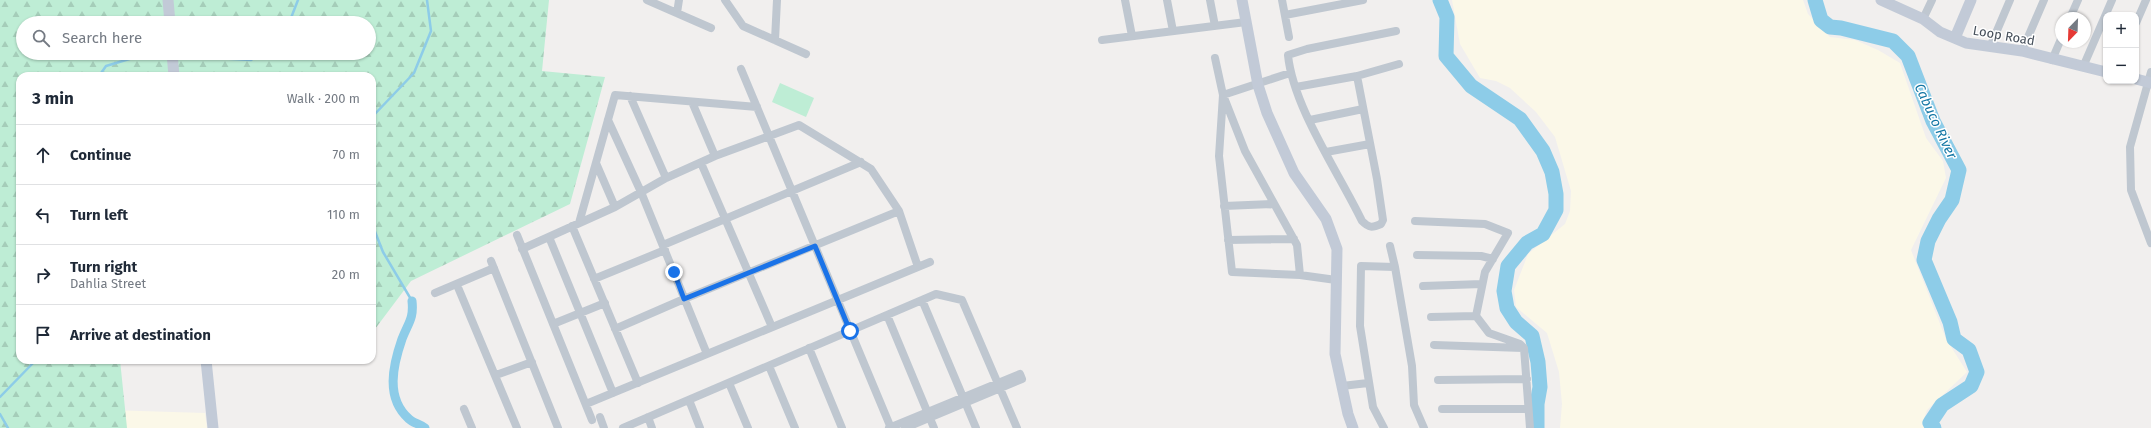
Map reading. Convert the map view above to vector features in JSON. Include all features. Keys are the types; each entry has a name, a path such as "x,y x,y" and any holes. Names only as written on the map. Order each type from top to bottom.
{"street":[{"path":"168,0 169,16"},
{"path":"647,0 711,28"},
{"path":"677,13 678,0"},
{"path":"725,0 743,26 806,54"},
{"path":"775,40 776,0"},
{"path":"1125,0 1132,36"},
{"path":"1167,0 1173,31"},
{"path":"1210,0 1215,26"},
{"path":"1242,0 1258,85 1267,113 1294,173 1326,219 1337,249 1335,354 1348,414 1354,428"},
{"path":"1282,0 1289,37"},
{"path":"1285,15 1363,0"},
{"name":"Loop Road","path":"1881,0 1896,3 1924,19 1935,29 1972,45 2022,51 2052,60 2103,71"},
{"path":"1924,19 1932,0"},
{"path":"1955,38 1971,0"},
{"path":"1990,47 2010,0"},
{"path":"2022,51 2044,0"},
{"path":"2073,12 2078,0"},
{"path":"2083,67 2112,0"},
{"path":"2139,16 2146,0"},
{"path":"1102,40 1246,22"},
{"path":"1356,76 1370,144 1383,220 1382,224 1374,228 1368,227 1362,221 1310,120 1290,73 1288,55 1307,49 1396,31"},
{"path":"2052,60 2057,48"},
{"path":"1215,58 1223,95 1245,151 1297,245 1300,275"},
{"path":"173,60 174,72"},
{"path":"1296,86 1356,76 1399,64"},
{"path":"741,69 890,428 928,415 1000,385"},
{"path":"1223,95 1237,89 1258,85 1290,73"},
{"path":"2146,79 2130,147 2131,190 2151,243"},
{"path":"638,383 594,279 575,225 596,163 615,95 757,107"},
{"path":"1223,95 1219,156 1232,272 1300,275 1336,280"},
{"path":"630,96 666,178"},
{"path":"692,102 715,156"},
{"path":"1310,120 1363,109"},
{"path":"608,120 641,192 707,354"},
{"path":"522,249 615,206 666,178 715,156 769,135 799,126 871,169 899,211 918,266"},
{"path":"1326,152 1370,144"},
{"path":"594,279 726,219 861,162"},
{"path":"596,163 615,206"},
{"path":"701,163 772,327"},
{"path":"1224,206 1274,204"},
{"path":"615,329 684,299 899,211"},
{"path":"1415,221 1485,224 1508,233 1485,272 1476,316 1489,333 1520,344 1524,348 1530,428"},
{"path":"516,236 586,404 604,428"},
{"path":"549,237 613,393"},
{"path":"1228,240 1294,239"},
{"path":"1390,246 1412,366 1414,405 1424,428"},
{"path":"1417,255 1481,256 1493,259"},
{"path":"586,404 930,262"},
{"path":"435,293 457,285 492,264 558,428"},
{"path":"1384,428 1373,407 1368,383 1360,326 1361,266 1395,267"},
{"path":"1423,286 1482,284"},
{"path":"457,285 517,428"},
{"path":"623,428 936,294 962,300 1000,385 1017,428"},
{"path":"922,300 976,428"},
{"path":"553,324 604,303"},
{"path":"887,315 934,428"},
{"path":"1431,317 1476,316"},
{"path":"1434,344 1524,348"},
{"path":"809,348 842,428"},
{"path":"496,375 532,362"},
{"path":"206,364 213,428"},
{"path":"768,366 795,428"},
{"path":"1438,380 1527,379"},
{"path":"729,383 748,428"},
{"path":"1342,386 1368,383"},
{"path":"689,400 700,428"},
{"path":"464,408 472,428"},
{"path":"1442,409 1528,409"},
{"path":"905,428 928,415"},
{"path":"648,417 652,428"}],"shaded area":[{"path":"1452,0 1803,0 1808,14 1830,37 1855,40 1878,50 1900,63 1926,138 1943,161 1946,178 1911,250 1946,339 1967,372 1927,410 1922,424 1924,428 1560,428 1562,404 1559,372 1547,333 1516,307 1514,290 1528,254 1565,224 1570,211 1571,191 1555,137 1536,112 1510,88 1496,81 1480,78 1460,44"},
{"path":"108,410 205,413 207,428 110,428"}],"green space":[{"path":"0,0 549,0 542,71 605,77 570,204 411,281 376,328 376,72 16,72 16,364 120,364 127,428 0,428"},
{"path":"780,83 814,98 806,117 772,102"}],"waterway":[{"path":"292,16 298,0"},
{"path":"376,113 414,73 431,31 427,0"},
{"path":"1440,0 1447,17 1446,56 1471,86 1520,119 1543,151 1552,172 1556,194 1556,210 1543,234 1527,243 1508,266 1504,291 1507,308 1516,322 1532,336 1538,362 1540,387 1537,404 1537,428"},
{"name":"Cabuco River","path":"1815,0 1821,20 1830,27 1841,28 1893,41 1908,56 1933,121 1959,170 1952,200 1939,219 1928,241 1924,260 1950,322 1954,339 1969,350 1977,372 1971,386 1942,405 1930,423 1934,428"},
{"path":"102,72 106,66 126,60"},
{"path":"376,234 383,252 412,301"},
{"path":"412,301 410,321 402,339 396,360 393,381 394,391 401,411 411,420 425,428"},
{"path":"0,397 32,364"},
{"path":"0,414 8,428"}],"route":[{"path":"674,272 684,299 815,246 850,331"}]}
